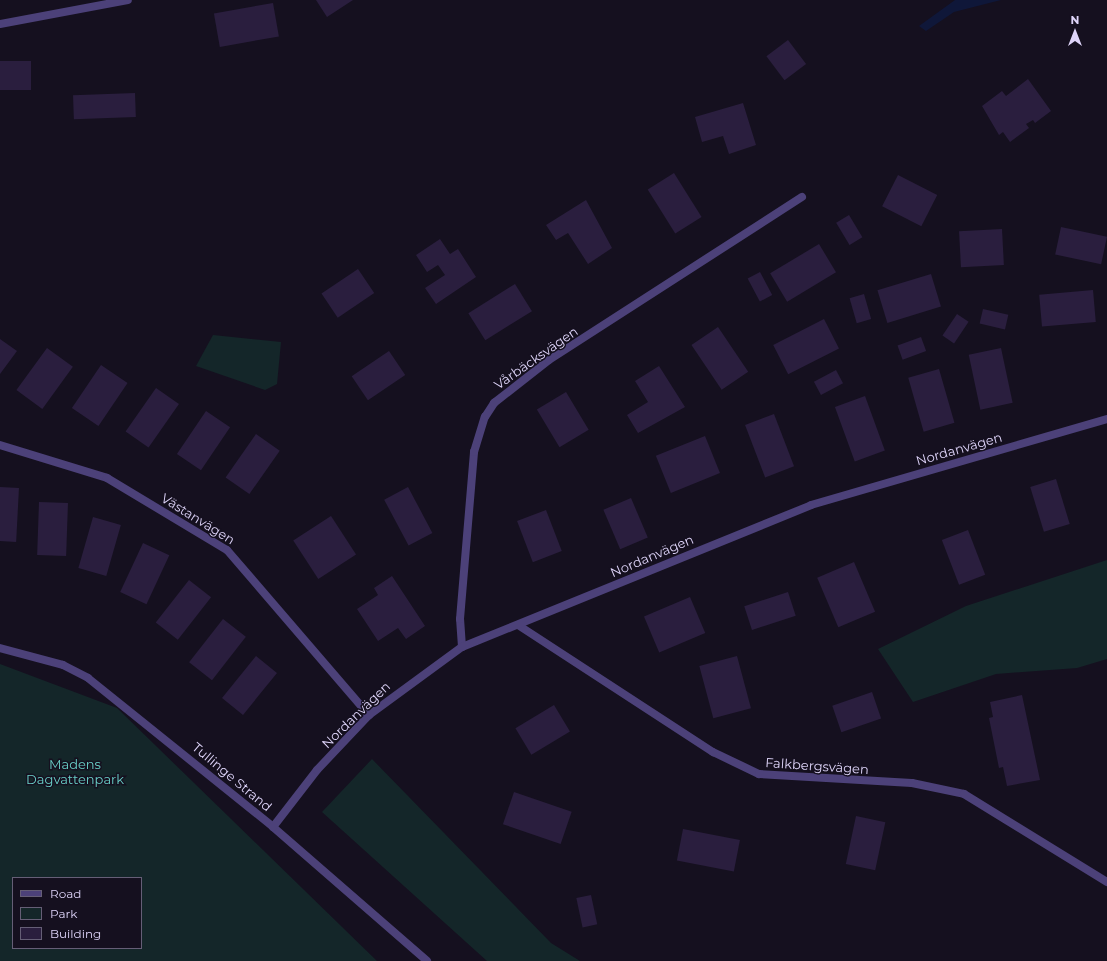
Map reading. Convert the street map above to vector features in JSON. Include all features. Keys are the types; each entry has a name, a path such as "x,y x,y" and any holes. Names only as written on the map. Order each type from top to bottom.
{"street":[{"path":"0,24 128,0"},
{"name":"Vårbäcksvägen","path":"462,647 460,618 474,452 484,418 494,403 549,360 802,197"},
{"name":"Nordanvägen","path":"273,827 317,770 369,715 462,647 811,505 1107,419"},
{"name":"Västanvägen","path":"0,445 107,478 227,550 369,715"},
{"name":"Falkbergsvägen","path":"518,625 713,752 759,774 912,783 964,794 1107,882"},
{"name":"Tullinge Strand","path":"0,648 63,665 88,678 273,827 427,961"}],"green space":[{"path":"213,335 281,342 277,384 265,390 196,366"},
{"path":"1107,560 1107,659 1077,668 996,674 913,702 878,649 966,606"},
{"name":"Madens Dagvattenpark","path":"0,664 117,708 377,961 0,961"},
{"path":"372,759 551,943 580,961 487,961 322,812"}],"water":[{"path":"955,0 1001,0 954,12 926,31 919,26"}],"building":[{"path":"316,0 353,0 327,17"},
{"path":"273,3 279,36 220,47 214,13"},
{"path":"788,40 806,64 784,80 766,56"},
{"path":"0,61 31,61 31,90 0,90"},
{"path":"1028,79 1051,111 1035,123 1033,120 1026,124 1029,128 1010,142 1003,132 999,135 982,106 1002,91 1006,96"},
{"path":"135,93 136,117 74,119 73,95"},
{"path":"743,103 756,145 729,154 723,136 702,142 695,117"},
{"path":"674,173 702,217 675,234 648,189"},
{"path":"898,175 937,195 921,226 882,206"},
{"path":"586,200 612,248 588,264 568,233 556,240 546,225"},
{"path":"849,215 862,237 850,245 836,223"},
{"path":"1061,227 1107,237 1101,264 1055,254"},
{"path":"1002,229 1004,265 961,267 959,231"},
{"path":"440,239 450,254 458,249 476,277 436,304 425,288 445,275 438,265 427,272 416,255"},
{"path":"819,244 836,272 787,302 770,273"},
{"path":"358,269 374,293 338,318 322,294"},
{"path":"760,272 772,295 760,302 748,279"},
{"path":"931,274 941,307 887,323 877,290"},
{"path":"515,284 532,311 485,340 468,313"},
{"path":"1093,290 1096,322 1042,327 1039,295"},
{"path":"864,294 871,319 857,323 850,298"},
{"path":"983,309 1008,315 1005,329 980,324"},
{"path":"957,314 969,322 954,343 942,336"},
{"path":"824,319 839,348 788,374 773,345"},
{"path":"718,327 748,372 722,390 691,345"},
{"path":"921,337 926,351 903,360 898,346"},
{"path":"0,339 17,351 0,374"},
{"path":"47,348 73,367 42,409 16,390"},
{"path":"1001,348 1013,403 980,410 969,355"},
{"path":"389,351 405,375 368,400 352,376"},
{"path":"101,365 128,383 98,426 72,408"},
{"path":"659,366 685,407 638,433 627,415 648,402 635,381"},
{"path":"939,369 954,423 924,432 908,378"},
{"path":"836,370 843,383 821,395 814,382"},
{"path":"156,388 179,404 149,447 126,431"},
{"path":"566,392 589,430 560,447 537,410"},
{"path":"865,396 885,451 855,461 835,407"},
{"path":"206,411 230,427 201,470 177,454"},
{"path":"774,414 794,466 765,477 745,425"},
{"path":"256,434 280,451 249,494 226,477"},
{"path":"705,436 720,473 671,493 656,456"},
{"path":"1056,479 1070,524 1044,532 1030,487"},
{"path":"0,487 19,488 16,542 0,541"},
{"path":"408,487 432,533 409,546 384,500"},
{"path":"631,498 648,538 620,549 603,510"},
{"path":"39,502 68,503 66,556 37,555"},
{"path":"546,510 562,551 533,562 517,521"},
{"path":"331,516 356,555 318,579 293,541"},
{"path":"93,517 121,525 106,576 78,568"},
{"path":"968,530 985,575 959,585 942,540"},
{"path":"143,543 169,555 146,604 120,592"},
{"path":"854,562 875,612 838,627 817,578"},
{"path":"392,576 425,626 406,639 398,628 378,641 357,609 378,595 374,588"},
{"path":"189,580 211,597 178,640 156,623"},
{"path":"788,592 796,616 752,630 744,606"},
{"path":"690,597 705,633 659,652 644,617"},
{"path":"223,619 246,637 212,680 189,662"},
{"path":"256,656 277,673 243,715 222,698"},
{"path":"737,656 751,708 713,718 699,666"},
{"path":"872,692 881,718 841,732 832,706"},
{"path":"1022,695 1040,780 1007,786 1003,767 999,768 989,718 993,717 990,702"},
{"path":"554,705 570,732 531,755 515,728"},
{"path":"514,792 572,812 561,844 503,824"},
{"path":"856,816 885,822 875,870 846,864"},
{"path":"683,829 740,840 734,871 677,860"},
{"path":"591,895 597,924 583,927 576,898"}]}
